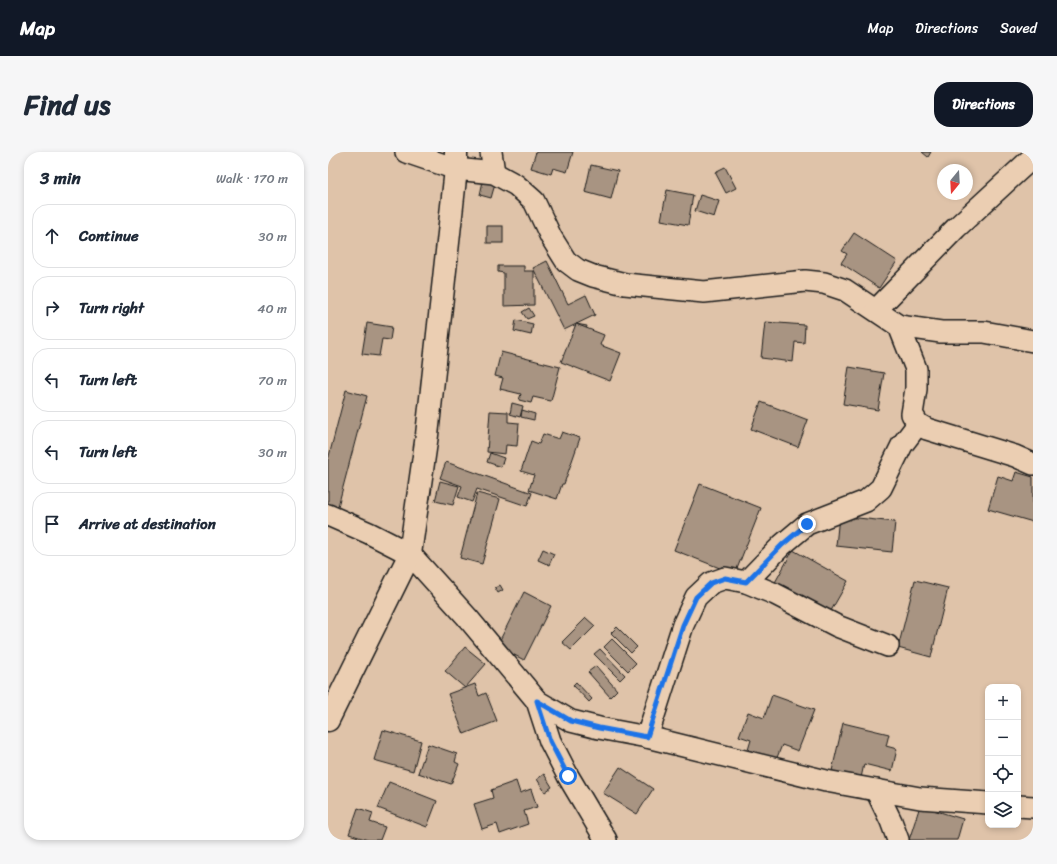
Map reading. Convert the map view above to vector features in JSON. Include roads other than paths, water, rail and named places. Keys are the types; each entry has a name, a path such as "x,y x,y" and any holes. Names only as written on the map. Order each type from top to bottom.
{"street":[{"path":"406,152 456,160 494,173 516,185 534,201 551,237 566,260 578,270 593,276 625,284 704,292 805,281 824,283 845,290 898,326 941,332 984,332 1033,340"},
{"path":"491,152 494,173"},
{"path":"876,310 956,228 1033,157"},
{"path":"328,720 410,554 427,435 456,160"},
{"path":"898,326 916,369 916,389 912,414 918,424 927,429 1015,456 1033,464"},
{"path":"746,582 782,545 807,524 866,501 881,488 902,445 918,424"},
{"path":"328,515 369,533 410,554 467,617 537,701 571,721 647,737 826,781 920,798 985,803"},
{"path":"647,737 683,625 696,597 711,583 725,578 746,582 775,594 837,626 888,646"},
{"path":"537,701 550,741 568,776 606,840"},
{"path":"876,790 891,821 898,840"},
{"path":"1021,806 1033,807"}]}
